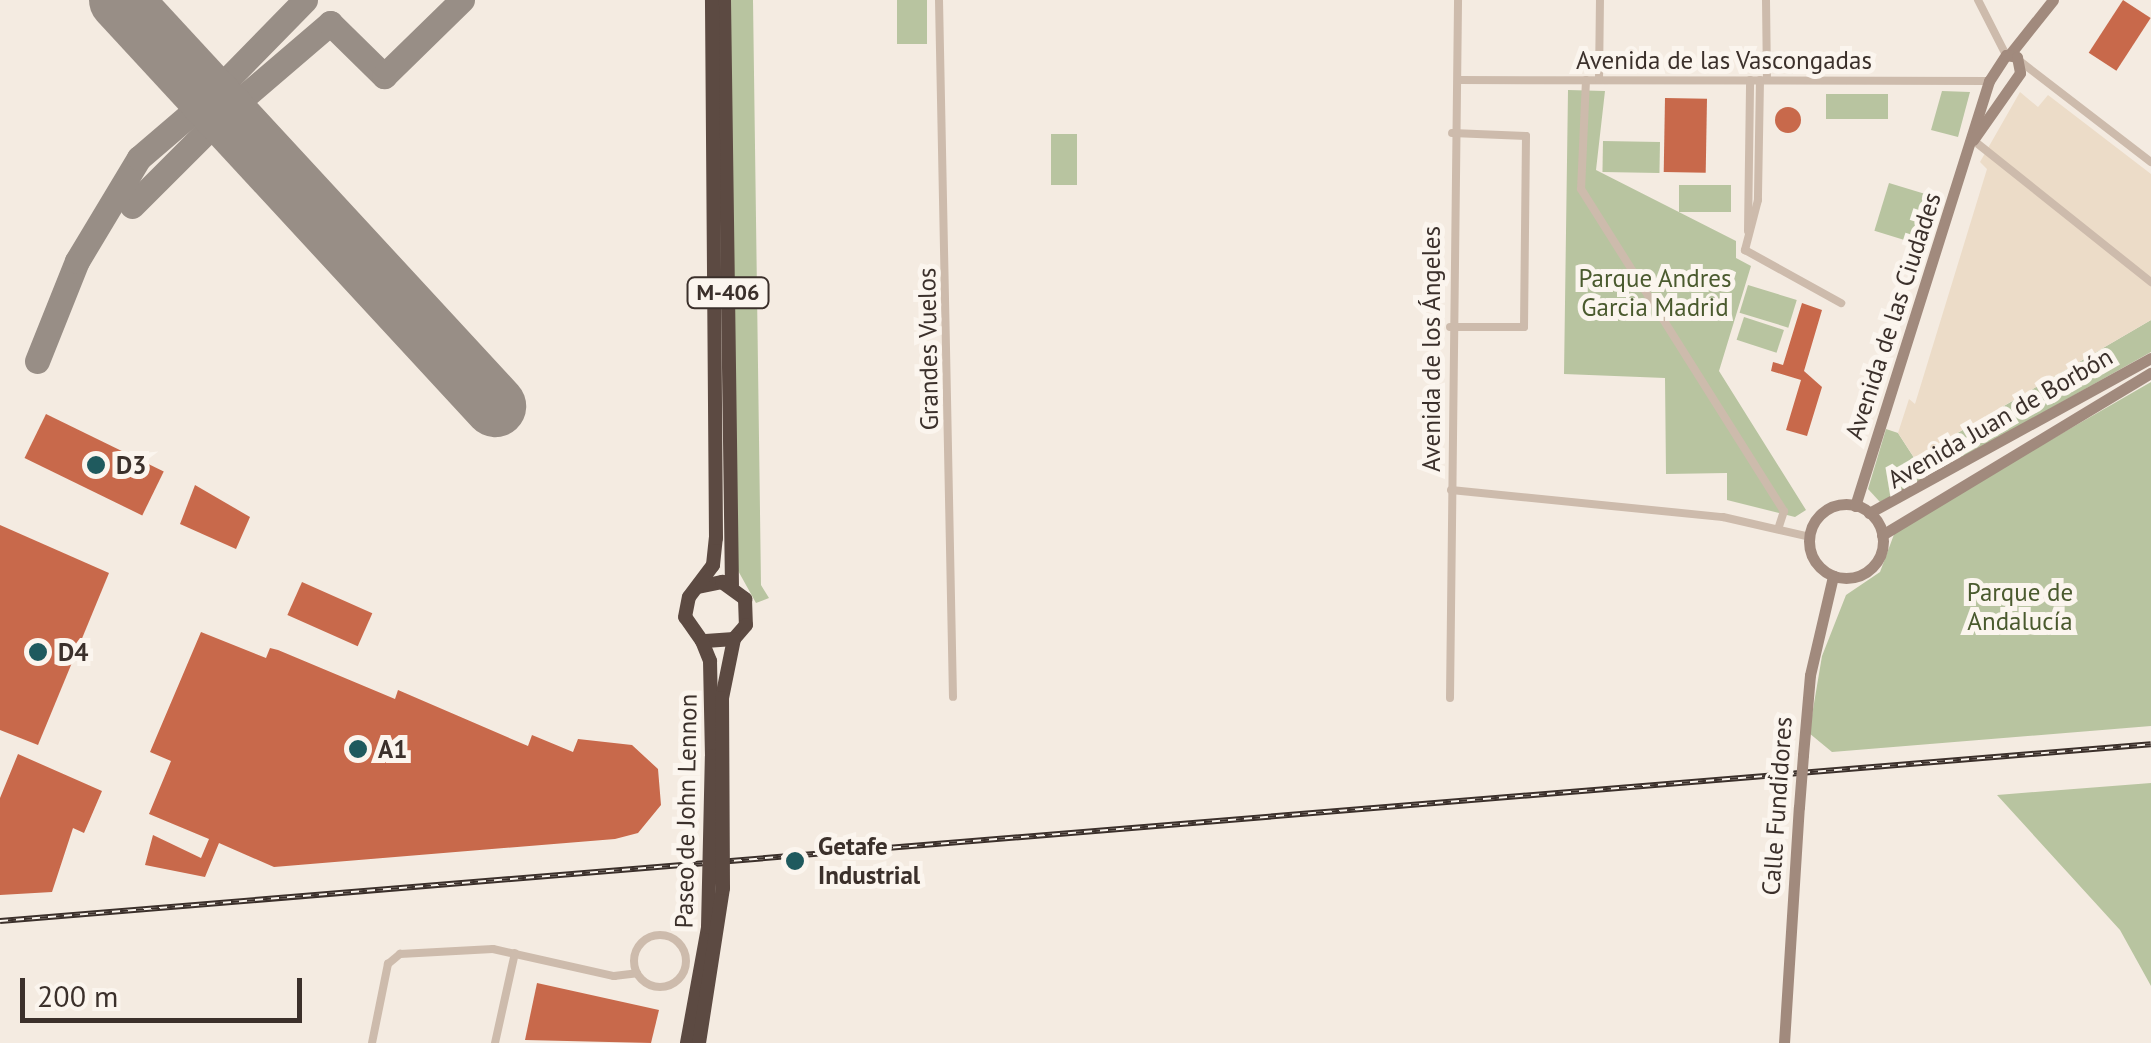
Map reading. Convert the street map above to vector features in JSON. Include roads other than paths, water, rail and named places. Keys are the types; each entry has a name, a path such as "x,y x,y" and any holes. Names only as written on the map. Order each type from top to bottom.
{"highway":[{"name":"M-406","path":"702,641 686,617 716,538 712,0"},
{"name":"M-406","path":"724,0 732,585 748,614 734,640"},
{"path":"698,588 732,585"},
{"path":"702,641 734,640"},
{"name":"Paseo de John Lennon","path":"687,1043 708,927 717,696 734,640"},
{"name":"Paseo de John Lennon","path":"699,1043 723,888 717,696 702,641"}],"street":[{"name":"Grandes Vuelos","path":"939,0 953,698"},
{"name":"Avenida de los Ángeles","path":"1450,698 1452,133 1458,80 1458,0"},
{"path":"1599,80 1600,0"},
{"path":"1766,0 1758,200 1744,250 1752,260 1841,303"},
{"name":"Avenida de las Ciudades","path":"1855,506 1988,85 2054,0"},
{"path":"1982,2 2013,57 2151,162"},
{"name":"Avenida de las Ciudades","path":"1972,140 2001,98 2013,57"},
{"name":"Avenida de las Vascongadas","path":"1458,80 1988,85"},
{"path":"1586,80 1581,189 1784,510 1778,529"},
{"path":"1749,236 1750,80"},
{"path":"1988,85 2001,98"},
{"path":"1450,327 1524,328 1526,154 1526,136 1452,133"},
{"path":"1972,140 2151,282"},
{"name":"Avenida Juan de Borbón","path":"1869,513 2151,358"},
{"name":"Avenida Juan de Borbón","path":"1882,534 2151,373"},
{"path":"1451,490 1778,529 1810,537"},
{"path":"1855,506 1869,513 1882,534 1872,568 1834,576 1814,558 1810,537 1828,509 1855,506"},
{"name":"Calle Fundidores","path":"1784,1043 1810,675 1834,576"},
{"path":"372,1043 393,958 478,948 614,976 637,973 667,986 681,975 683,950 672,938 648,937 634,957 637,973"},
{"path":"495,1043 515,953"}],"railway":[{"path":"0,921 2151,744"}],"place":[{"name":"D3","path":"96,465"},
{"name":"D4","path":"38,652"},
{"name":"A1","path":"358,749"},
{"name":"Getafe Industrial","path":"795,861"}],"park label":[{"name":"Parque Andres Garcia Madrid","path":"1655,294"},
{"name":"Parque de Andalucía","path":"2020,608"}]}
